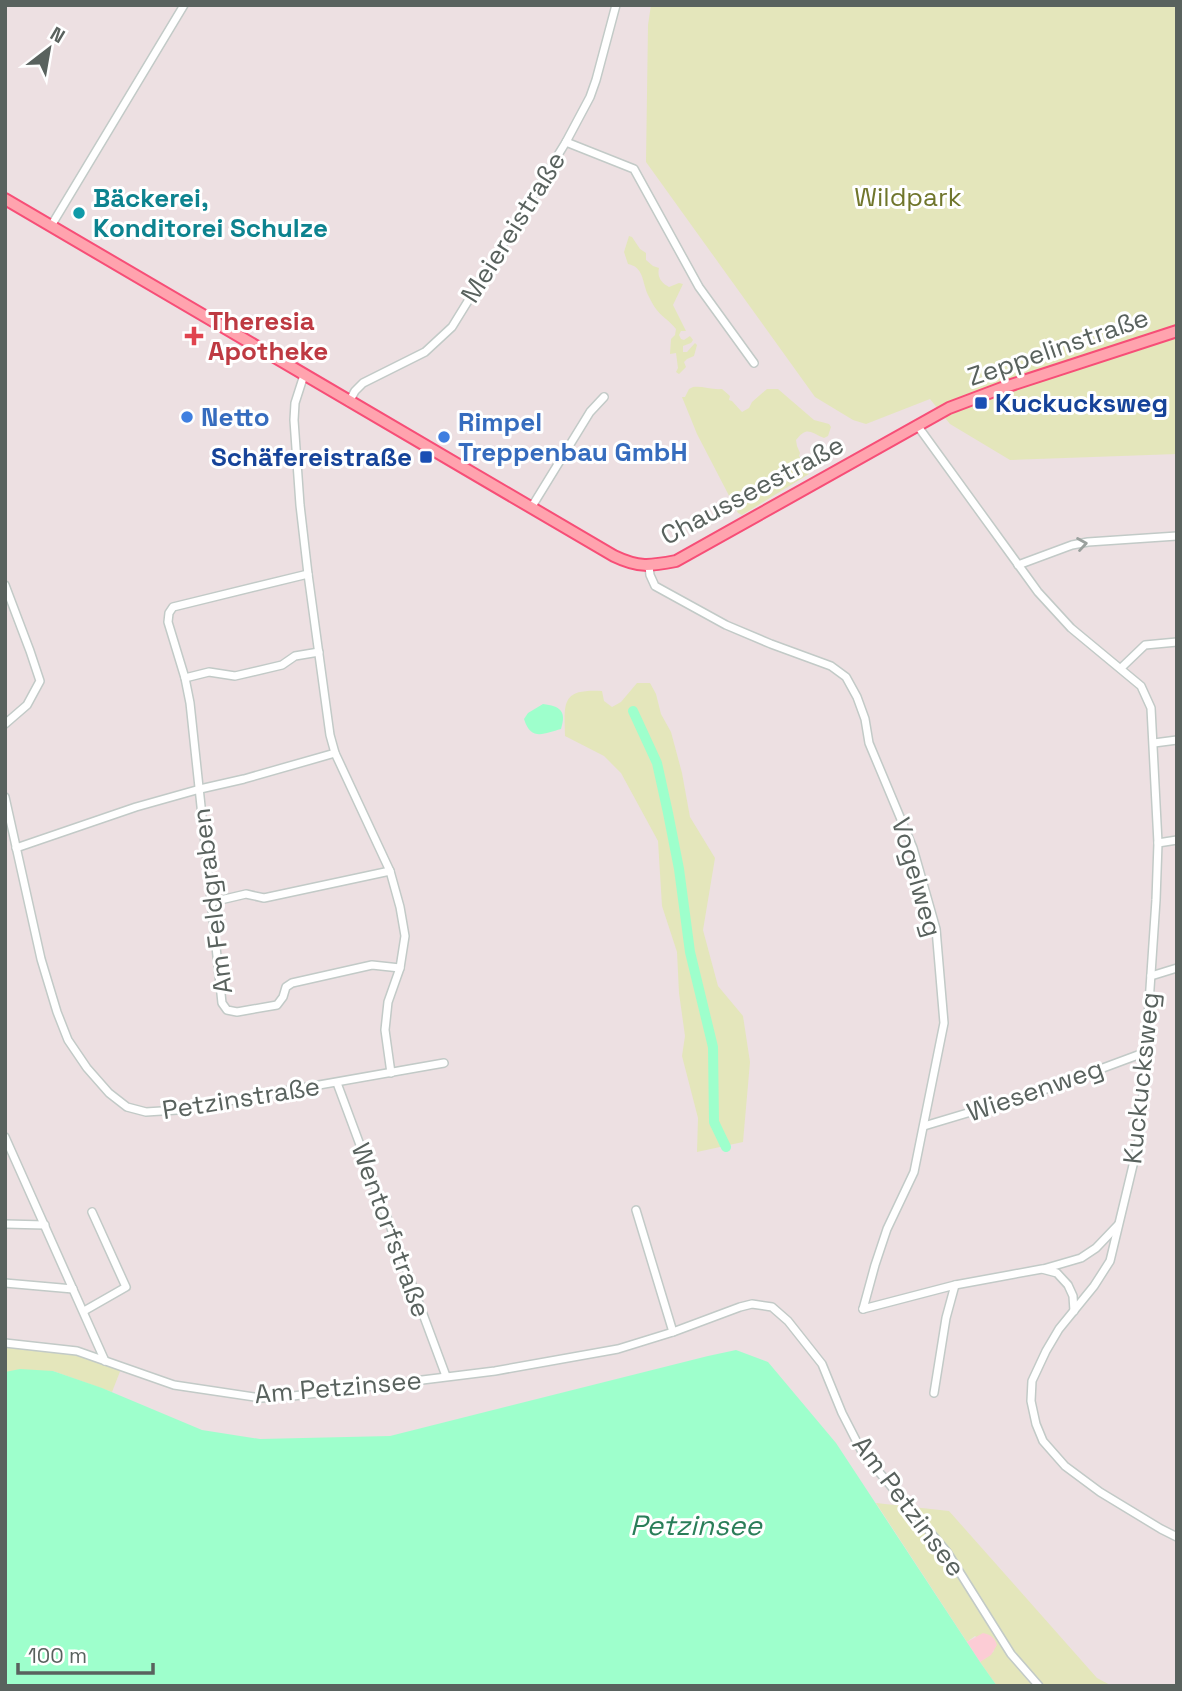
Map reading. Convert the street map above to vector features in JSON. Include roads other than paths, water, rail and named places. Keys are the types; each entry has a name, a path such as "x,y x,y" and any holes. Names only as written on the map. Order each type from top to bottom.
{"main road":[{"name":"Chausseestraße","path":"5,199 629,563 649,566 677,561 917,425"},
{"name":"Zeppelinstraße","path":"917,425 949,408 1002,388 1177,331"}],"street":[{"path":"51,226 184,5"},
{"name":"Meiereistraße","path":"349,402 363,383 425,352 452,327 566,142 590,97 616,5"},
{"path":"566,142 634,169 699,287 754,363"},
{"path":"304,375 293,420 308,574 330,734 335,753 390,871 405,936 400,968 388,1002 385,1030 391,1073"},
{"path":"531,508 590,412 604,397"},
{"name":"Kuckucksweg","path":"917,425 1038,593 1071,628 1141,686 1151,708 1158,843 1140,1136 1110,1261 1094,1286 1059,1329 1046,1351 1032,1381 1031,1401 1043,1441 1065,1466 1100,1492 1177,1537"},
{"path":"1018,565 1072,545 1088,542 1177,536"},
{"name":"Vogelweg","path":"649,566 654,586 726,625 831,666 846,677 858,697 869,743 913,848 936,929 944,1023 914,1172 887,1229 863,1309 955,1285"},
{"name":"Am Feldgraben","path":"308,574 173,607 169,613 168,622 190,703 222,1003 227,1010 237,1012 277,1005 286,987 292,983 372,965 400,968"},
{"path":"5,585 40,681 27,705 5,724"},
{"path":"1121,668 1145,645 1177,642"},
{"path":"185,678 209,672 235,676 282,665 295,656 319,652"},
{"path":"1154,743 1177,740"},
{"path":"16,848 136,807 335,753"},
{"name":"Petzinstraße","path":"5,796 40,959 57,1012 68,1040 87,1068 109,1093 127,1107 146,1112 177,1110 444,1063"},
{"path":"1158,843 1177,840"},
{"path":"212,902 246,894 264,898 390,871"},
{"name":"Kuckucksweg","path":"1151,976 1177,968"},
{"name":"Wiesenweg","path":"924,1126 1041,1091 1146,1052"},
{"name":"Wentorfstraße","path":"337,1083 446,1376"},
{"path":"5,1137 105,1361"},
{"path":"636,1210 673,1332"},
{"path":"84,1311 126,1287 92,1212"},
{"path":"934,1393 946,1318 955,1285 1042,1269 1081,1258 1096,1248 1120,1222"},
{"path":"5,1224 45,1225"},
{"path":"1042,1269 1057,1273 1068,1285 1073,1296 1074,1311"},
{"path":"5,1283 73,1289"},
{"name":"Am Petzinsee","path":"5,1343 77,1351 174,1385 261,1398 306,1395 495,1370 618,1349 740,1307 752,1304 772,1307 781,1313 822,1364 842,1413 862,1451 947,1552 1011,1654 1039,1686"}],"water":[{"path":"543,704 561,710 561,729 544,734 530,731 524,719 528,713"},
{"name":"Petzinsee","path":"736,1350 768,1362 836,1443 997,1686 5,1686 5,1372 20,1369 53,1371 102,1388 202,1430 260,1439 390,1436"}],"waterway":[{"path":"633,711 657,763 668,813 679,869 690,952 713,1047 714,1122 726,1147"}],"place":[{"name":"Bäckerei, Konditorei Schulze","path":"79,213"},
{"name":"Theresia Apotheke","path":"194,336"},
{"name":"Kuckucksweg","path":"981,403"},
{"name":"Netto","path":"187,417"},
{"name":"Rimpel Treppenbau GmbH","path":"444,437"},
{"name":"Schäfereistraße","path":"426,457"}],"park label":[{"name":"Wildpark","path":"908,197"}]}
